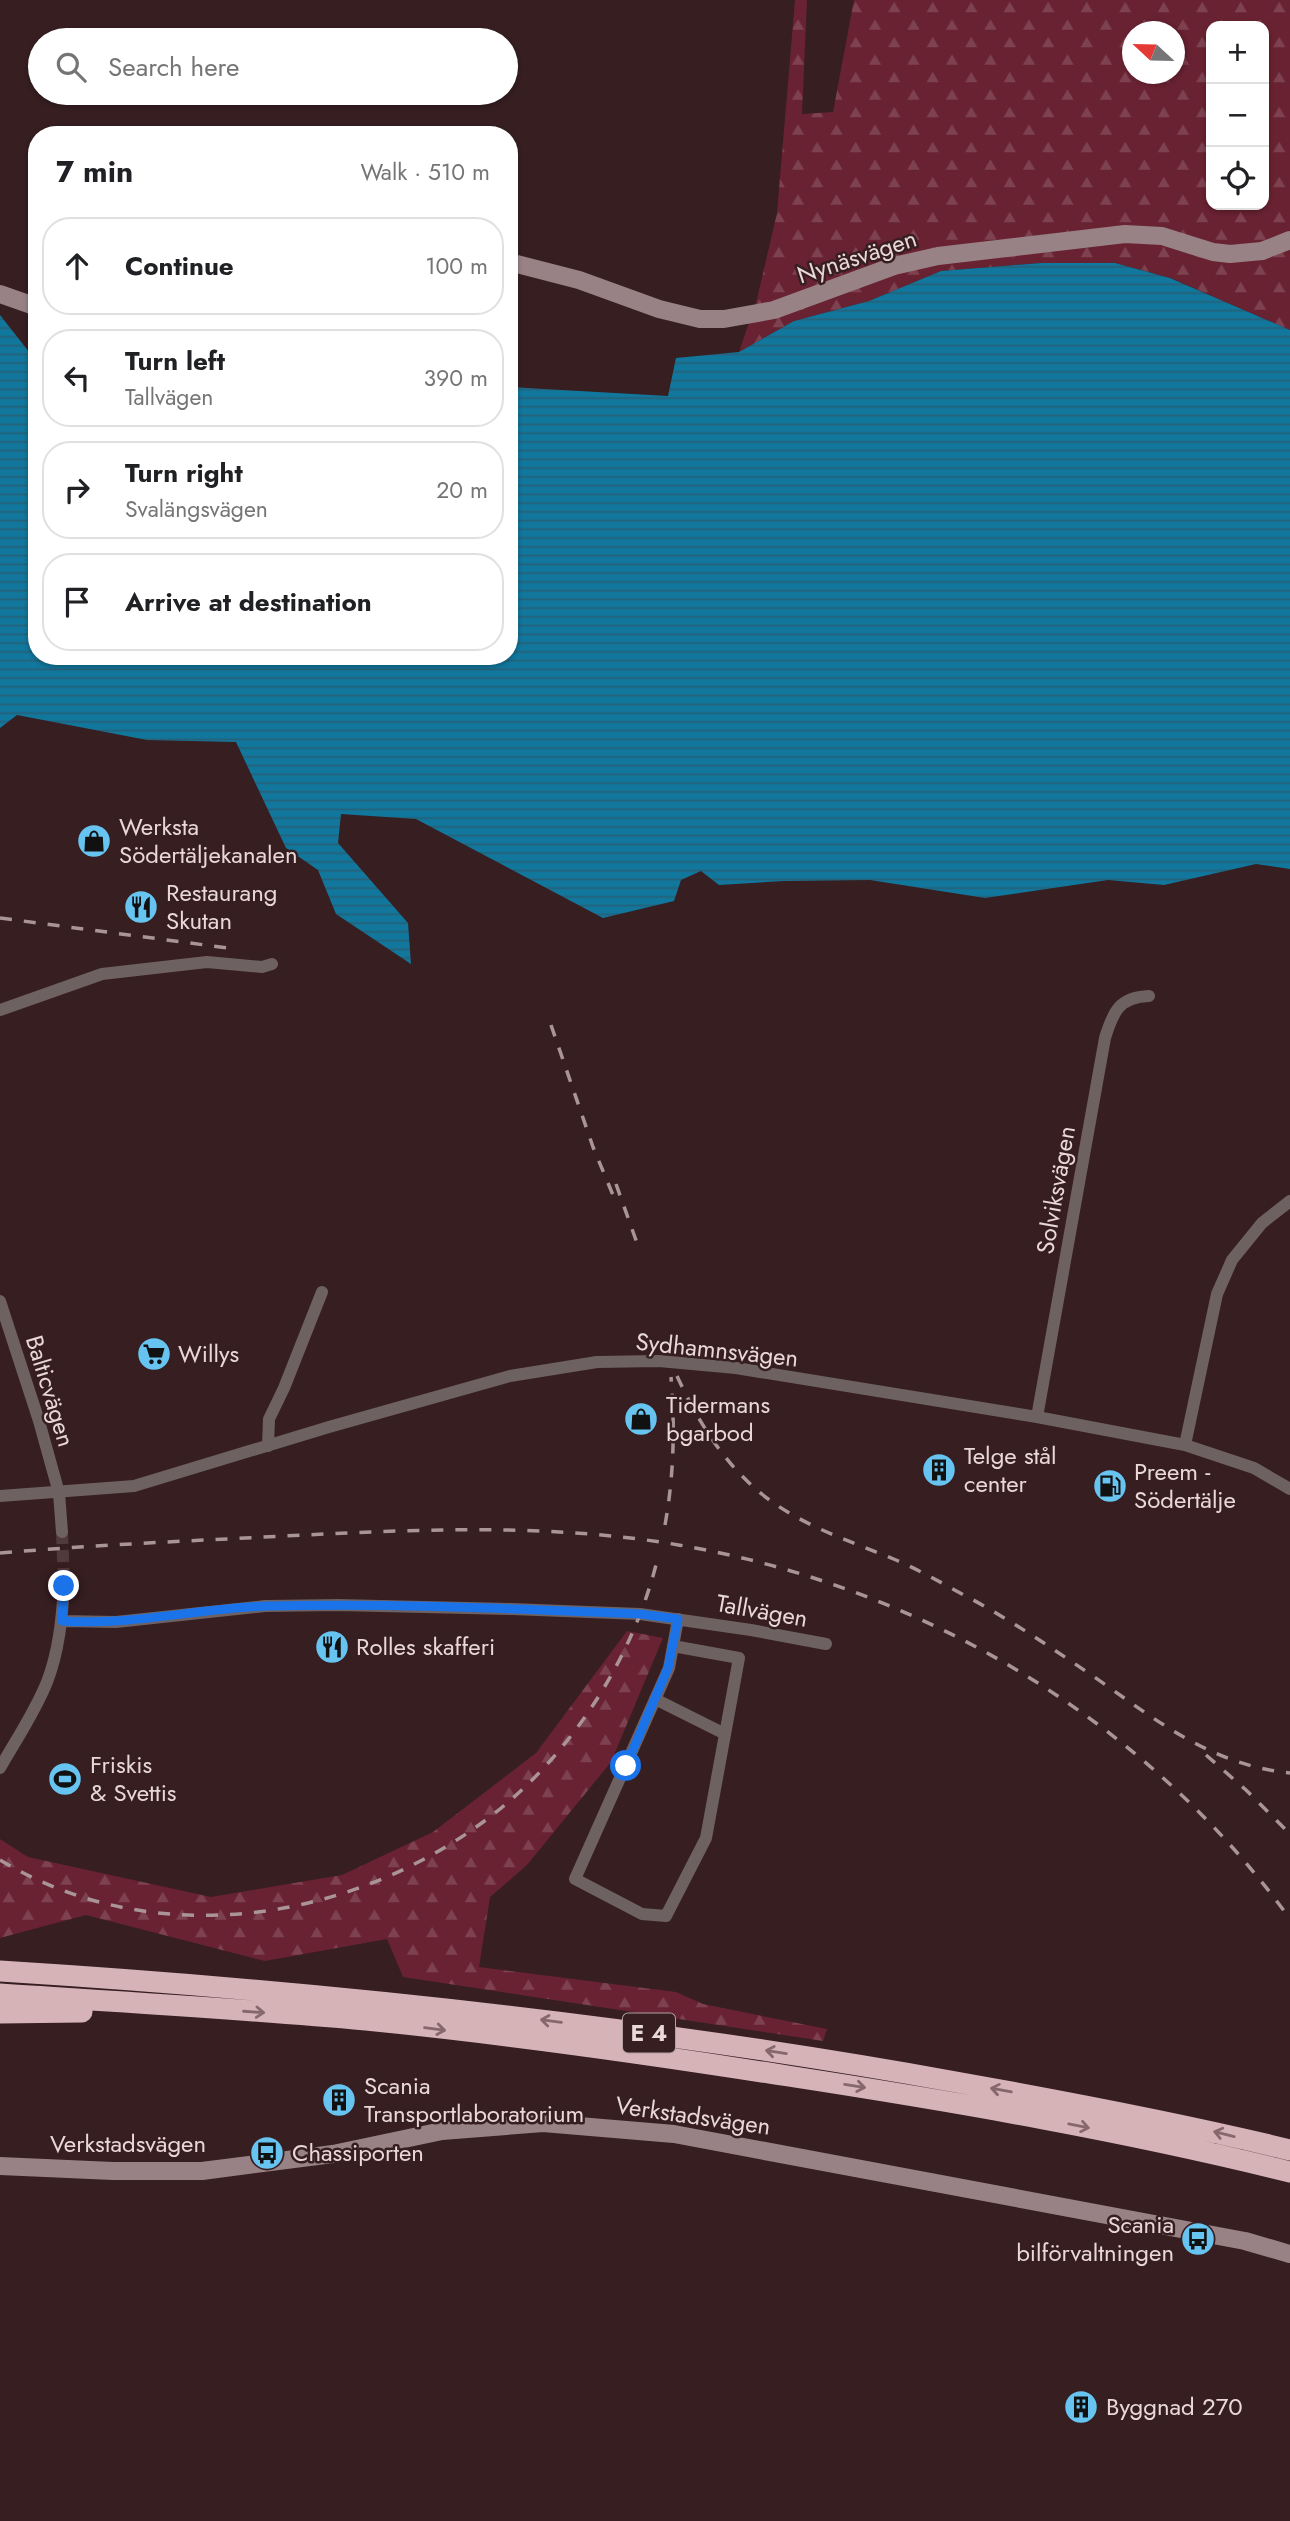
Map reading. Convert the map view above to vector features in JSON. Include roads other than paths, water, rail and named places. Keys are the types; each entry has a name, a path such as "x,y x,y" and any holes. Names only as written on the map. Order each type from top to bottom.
{"highway":[{"name":"E 4","path":"0,1971 387,2001 659,2034 879,2068 1046,2098 1203,2129 1290,2150"},
{"name":"E 4","path":"0,1994 367,2021 656,2055 1044,2119 1198,2150 1290,2172"},
{"path":"0,2013 186,2007"}],"main road":[{"name":"Nynäsvägen","path":"518,266 579,280 670,312 701,319 724,319 774,310 894,266 938,256 1125,234 1162,236 1213,252 1230,254 1262,251 1290,240"},
{"path":"0,294 28,304"},
{"name":"Verkstadsvägen","path":"0,2166 113,2171 202,2171 333,2154 442,2131 542,2123 674,2134 1245,2241 1290,2254"}],"street":[{"path":"0,1010 102,974 207,962 262,967 272,964"},
{"name":"Solviksvägen","path":"1037,1417 1105,1038 1114,1012 1126,1001 1138,996 1149,996"},
{"path":"1185,1445 1216,1294 1232,1259 1262,1223 1290,1201"},
{"path":"268,1446 269,1419 322,1292"},
{"name":"Balticvägen","path":"0,1301 59,1493 62,1532"},
{"name":"Sydhamnsvägen","path":"0,1496 134,1486 510,1376 597,1362 659,1361 736,1368 1037,1417 1185,1445 1254,1468 1290,1489"},
{"path":"0,1768 48,1681 62,1621 64,1586"},
{"name":"Tallvägen","path":"62,1621 116,1622 265,1606 338,1605 640,1614 825,1644"},
{"path":"673,1646 739,1658 706,1838 666,1916 642,1914 575,1879 668,1668 678,1619"},
{"path":"655,1699 725,1734"}],"water":[{"path":"1041,263 1115,263 1170,278 1290,330 1290,869 1256,864 1164,885 1108,880 985,898 870,880 719,885 701,871 681,880 674,901 603,918 416,819 341,814 338,843 408,923 411,964 336,914 318,870 286,848 236,742 147,740 17,715 0,728 0,315 28,351 28,665 518,665 518,388 668,396 676,358 739,352 794,321 869,301 941,271"}],"tunnel":[{"path":"62,1532 64,1586"}],"railway":[{"path":"0,918 228,948"},
{"path":"551,1025 593,1147 613,1195"},
{"path":"616,1184 637,1243"},
{"path":"677,1376 703,1425 724,1455 749,1483 778,1506 827,1532 913,1568 979,1603 1185,1738 1235,1761 1290,1773"},
{"path":"665,1525 673,1451 671,1377"},
{"path":"0,1553 284,1536 511,1530 646,1540 740,1558 833,1584 922,1620 1007,1664 1087,1717 1162,1777 1230,1844 1290,1919"},
{"path":"0,1860 61,1890 125,1908 191,1915 257,1912 322,1899 385,1878 445,1847 500,1809 554,1757 578,1727 618,1662 648,1593 658,1557"},
{"path":"1206,1755 1290,1834"}],"place":[{"name":"Werksta Södertäljekanalen","path":"94,841"},
{"name":"Restaurang Skutan","path":"141,907"},
{"name":"Willys","path":"154,1354"},
{"name":"Tidermans bgarbod","path":"641,1419"},
{"name":"Telge stål center","path":"939,1470"},
{"name":"Preem - Södertälje","path":"1110,1486"},
{"name":"Rolles skafferi","path":"332,1647"},
{"name":"Friskis & Svettis","path":"65,1779"},
{"name":"Scania Transportlaboratorium","path":"339,2100"},
{"name":"Chassiporten","path":"267,2153"},
{"name":"Scania bilförvaltningen","path":"1198,2239"},
{"name":"Byggnad 270","path":"1081,2407"}]}
